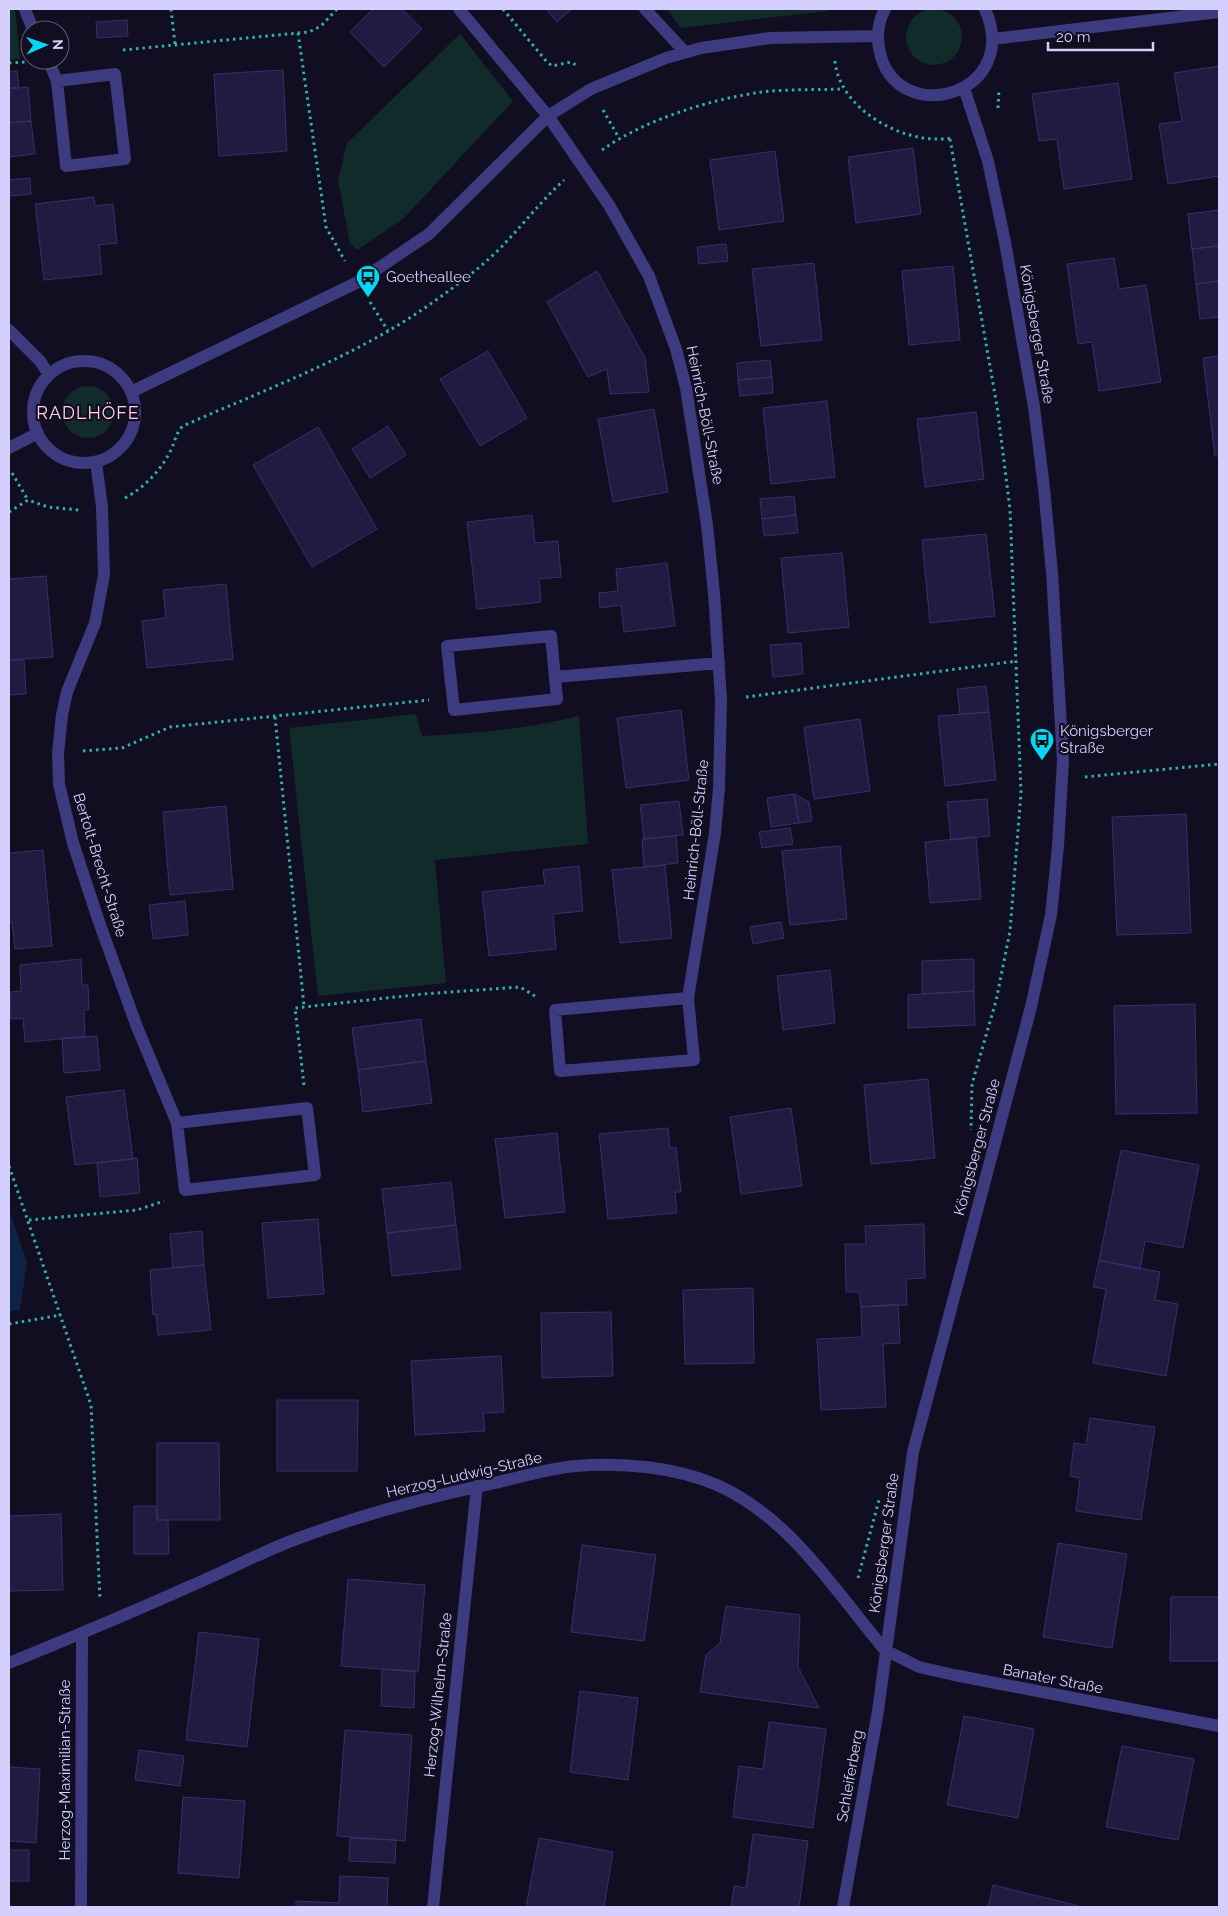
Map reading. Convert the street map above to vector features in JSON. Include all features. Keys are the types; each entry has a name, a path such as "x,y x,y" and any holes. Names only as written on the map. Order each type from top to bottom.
{"street":[{"name":"Heinrich-Böll-Straße","path":"459,9 548,116 581,166 610,205 649,276 676,349 686,388 701,476 714,593 719,663 720,770 715,833 688,998 694,1060 560,1071 555,1010"},
{"path":"645,9 685,52"},
{"path":"885,9 880,18 877,36 882,61 898,82 908,89 934,96 964,88 979,75 987,64 993,39 991,22 985,9"},
{"path":"993,39 1219,12"},
{"path":"132,392 358,282 429,234 548,116 591,89 666,58 738,41 770,38 877,36"},
{"path":"52,70 56,80 66,166 125,159 115,74 56,80"},
{"name":"Königsberger Straße","path":"885,1650 913,1452 1029,1016 1049,924 1058,846 1062,780 1052,573 1034,407 1005,242 990,170 964,88"},
{"path":"9,330 40,361 49,375"},
{"path":"78,361 94,362 110,368 123,378 132,392 135,409 133,427 126,441 112,455 96,462 70,462 58,456 47,448 38,433 34,421 34,405 39,389 49,375 70,363 78,361"},
{"path":"9,448 38,433"},
{"name":"Bertolt-Brecht-Straße","path":"96,462 102,507 105,553 101,600 86,650 67,692 58,753 59,784 65,815 80,868 137,1027 177,1123 185,1190"},
{"path":"550,636 555,677 557,699 454,710 447,646 550,636"},
{"path":"555,677 719,663"},
{"path":"555,1010 688,998"},
{"path":"177,1123 307,1108 315,1175 185,1190"},
{"name":"Herzog-Ludwig-Straße","path":"9,1663 101,1626 298,1538 400,1505 477,1486 574,1466 606,1465 654,1468 694,1477 740,1497 778,1525 800,1545 885,1650"},
{"name":"Herzog-Wilhelm-Straße","path":"433,1907 477,1486"},
{"name":"Herzog-Maximilian-Straße","path":"81,1907 82,1634"},
{"name":"Banater Straße","path":"885,1650 918,1667 1219,1726"},
{"name":"Schleiferberg","path":"843,1907 878,1711 885,1650"}],"path":[{"path":"171,9 175,44"},
{"path":"118,51 309,32 321,26 337,9"},
{"path":"503,9 552,66 571,62 577,65 619,138"},
{"path":"298,33 326,227 388,331"},
{"path":"9,467 28,500 68,510 102,507 118,502 149,481 164,462 179,430 183,426 339,359 388,331 445,294 506,243 546,196 581,166 619,138 650,125 723,100 763,92 842,89"},
{"path":"950,139 998,415 1010,510 1021,793 1010,931 996,1001 972,1084 971,1134"},
{"path":"9,512 28,500"},
{"path":"720,700 1017,661"},
{"path":"58,753 122,748 170,727 452,697"},
{"path":"275,717 304,1006"},
{"path":"1062,780 1219,764"},
{"path":"307,1108 295,1008 520,986 555,1010"},
{"path":"9,1166 29,1220 90,1405 101,1626"},
{"path":"29,1220 137,1210 160,1203 185,1190"},
{"path":"9,1324 61,1315"},
{"path":"851,1610 880,1497"}],"green space":[{"path":"9,9 15,9 20,59 9,60"},
{"path":"667,9 828,9 827,11 680,28"},
{"path":"934,9 945,11 954,17 960,26 962,37 960,48 954,57 945,63 934,65 923,63 914,57 908,48 906,37 908,26 914,17 923,11"},
{"path":"460,34 513,101 404,218 357,250 350,243 338,180 347,143"},
{"path":"83,386 93,386 102,390 110,398 114,412 110,426 102,434 93,438 83,438 74,434 66,426 62,417 62,407 66,398 74,390"},
{"path":"416,714 422,736 521,727 579,716 588,844 435,860 446,983 318,996 289,728"}],"water":[{"path":"9,1209 27,1263 20,1310 9,1311"}],"building":[{"path":"373,9 402,9 422,29 384,67 350,32"},
{"path":"546,9 572,9 557,22"},
{"path":"127,20 128,36 97,38 96,22"},
{"path":"1219,66 1219,176 1168,184 1159,124 1182,121 1174,73"},
{"path":"283,70 287,151 219,156 214,74"},
{"path":"17,71 19,87 9,88 9,72"},
{"path":"1118,83 1132,179 1064,189 1057,139 1039,141 1032,94"},
{"path":"28,87 31,121 9,123 9,89"},
{"path":"31,121 35,154 9,157 9,123"},
{"path":"913,148 921,214 856,223 848,157"},
{"path":"775,151 784,221 719,230 710,160"},
{"path":"30,178 31,194 9,196 9,180"},
{"path":"94,197 95,206 113,204 117,243 99,245 102,274 44,280 35,204"},
{"path":"1219,210 1219,246 1192,249 1188,214"},
{"path":"726,244 728,261 699,264 697,247"},
{"path":"1219,246 1219,281 1196,284 1192,249"},
{"path":"1114,258 1119,289 1146,285 1161,382 1099,391 1092,342 1078,344 1067,264"},
{"path":"814,263 822,340 761,346 752,269"},
{"path":"953,266 960,340 909,345 902,271"},
{"path":"597,271 645,358 649,392 610,394 607,369 588,377 547,302"},
{"path":"1219,281 1219,317 1200,319 1196,284"},
{"path":"488,351 527,418 480,446 440,379"},
{"path":"1219,356 1219,456 1215,456 1203,358"},
{"path":"770,360 772,377 738,380 737,363"},
{"path":"772,377 773,393 740,396 738,380"},
{"path":"827,401 835,477 771,484 763,408"},
{"path":"654,409 668,492 613,502 598,419"},
{"path":"976,412 984,479 925,487 917,419"},
{"path":"388,426 406,455 370,478 352,449"},
{"path":"318,427 377,529 312,567 253,465"},
{"path":"794,496 796,515 762,519 760,499"},
{"path":"532,515 535,543 558,541 561,577 539,579 541,602 477,609 467,522"},
{"path":"796,515 798,533 764,536 762,519"},
{"path":"986,534 995,616 930,623 922,540"},
{"path":"842,553 849,627 788,633 781,558"},
{"path":"667,563 675,626 624,632 621,605 600,608 599,593 618,591 616,569"},
{"path":"46,576 53,657 9,660 9,579"},
{"path":"226,584 233,659 147,668 142,621 166,618 163,590"},
{"path":"801,643 803,674 773,677 770,645"},
{"path":"9,660 24,660 26,694 9,695"},
{"path":"986,686 989,712 960,714 957,689"},
{"path":"681,710 689,780 626,788 617,718"},
{"path":"989,712 996,780 945,786 938,716"},
{"path":"860,719 870,791 814,799 804,727"},
{"path":"794,794 809,802 812,821 799,823"},
{"path":"794,794 799,823 771,827 767,798"},
{"path":"987,799 990,836 951,840 947,802"},
{"path":"679,801 683,835 644,839 640,805"},
{"path":"226,806 233,889 170,895 163,812"},
{"path":"1186,814 1191,933 1117,935 1112,817"},
{"path":"790,828 793,844 762,848 759,832"},
{"path":"676,836 678,863 644,867 642,839"},
{"path":"976,837 981,899 930,903 925,842"},
{"path":"840,846 847,919 790,925 782,851"},
{"path":"43,850 52,946 15,949 12,922 9,923 9,853"},
{"path":"665,865 672,938 620,943 612,870"},
{"path":"579,866 583,911 553,914 556,949 489,956 482,892 545,885 543,870"},
{"path":"185,901 188,935 153,939 149,905"},
{"path":"781,922 784,938 753,944 750,927"},
{"path":"81,959 82,985 88,985 89,1010 84,1010 85,1037 25,1042 23,1018 11,1019 10,992 21,991 20,965"},
{"path":"974,959 974,991 922,994 922,961"},
{"path":"830,970 835,1023 783,1030 777,976"},
{"path":"974,991 975,1025 908,1028 908,995"},
{"path":"1195,1004 1197,1113 1116,1114 1114,1006"},
{"path":"421,1019 426,1061 358,1070 352,1028"},
{"path":"97,1036 100,1070 64,1073 62,1038"},
{"path":"426,1061 432,1103 363,1112 358,1070"},
{"path":"928,1079 935,1158 871,1164 864,1085"},
{"path":"124,1090 133,1159 75,1165 66,1097"},
{"path":"791,1108 802,1186 741,1194 730,1117"},
{"path":"668,1128 670,1148 676,1147 681,1192 675,1192 677,1213 608,1219 599,1134"},
{"path":"557,1133 565,1212 505,1218 495,1139"},
{"path":"1121,1150 1199,1165 1183,1248 1145,1241 1140,1269 1099,1260"},
{"path":"137,1158 140,1193 100,1197 97,1163"},
{"path":"451,1182 456,1225 387,1233 382,1189"},
{"path":"318,1219 324,1294 268,1298 262,1223"},
{"path":"924,1224 925,1278 906,1279 907,1305 861,1307 859,1292 846,1292 845,1244 866,1244 865,1226"},
{"path":"456,1225 461,1269 392,1276 387,1233"},
{"path":"202,1231 204,1265 173,1268 170,1234"},
{"path":"1099,1260 1160,1272 1155,1300 1178,1304 1166,1376 1093,1363 1106,1289 1093,1287"},
{"path":"204,1265 211,1330 158,1335 156,1314 153,1315 150,1270"},
{"path":"753,1288 754,1363 685,1364 683,1290"},
{"path":"898,1304 900,1343 883,1344 886,1407 821,1410 817,1339 862,1337 861,1307"},
{"path":"611,1312 613,1376 542,1378 541,1313"},
{"path":"501,1356 504,1412 483,1413 485,1431 415,1435 411,1361"},
{"path":"277,1400 358,1400 357,1471 277,1471"},
{"path":"1090,1418 1155,1427 1141,1520 1076,1511 1080,1478 1070,1476 1074,1443 1086,1445"},
{"path":"157,1443 219,1443 220,1520 157,1520"},
{"path":"134,1506 156,1506 157,1520 168,1520 169,1554 134,1554"},
{"path":"61,1514 63,1590 9,1591 9,1516"},
{"path":"1058,1543 1127,1554 1112,1648 1043,1637"},
{"path":"582,1545 656,1555 644,1641 571,1632"},
{"path":"348,1579 425,1585 418,1672 341,1666"},
{"path":"1171,1597 1219,1597 1219,1661 1170,1661"},
{"path":"726,1606 800,1615 798,1667 819,1708 700,1692 706,1655 720,1643"},
{"path":"199,1632 259,1639 247,1747 186,1740"},
{"path":"382,1669 415,1671 414,1708 381,1706"},
{"path":"580,1691 638,1698 628,1780 570,1772"},
{"path":"964,1716 1034,1729 1018,1818 947,1805"},
{"path":"769,1722 826,1729 813,1828 733,1817 739,1766 763,1769"},
{"path":"345,1730 412,1735 405,1841 337,1836"},
{"path":"1122,1746 1194,1759 1178,1840 1106,1827"},
{"path":"139,1750 184,1756 180,1786 135,1780"},
{"path":"9,1767 40,1769 36,1843 9,1841"},
{"path":"183,1797 245,1801 239,1878 178,1873"},
{"path":"753,1834 808,1841 799,1907 731,1907 734,1886 746,1888"},
{"path":"350,1838 396,1840 395,1863 349,1861"},
{"path":"539,1838 613,1852 604,1907 526,1907"},
{"path":"9,1850 29,1850 29,1881 9,1881"},
{"path":"340,1876 388,1878 387,1907 296,1907 296,1901 339,1903"},
{"path":"993,1885 1079,1906 1079,1907 988,1907"}],"place":[{"name":"Goetheallee","path":"368,298"},
{"name":"Königsberger Straße","path":"1042,761"}],"district":[{"name":"RADLHÖFE","path":"88,412"}]}
